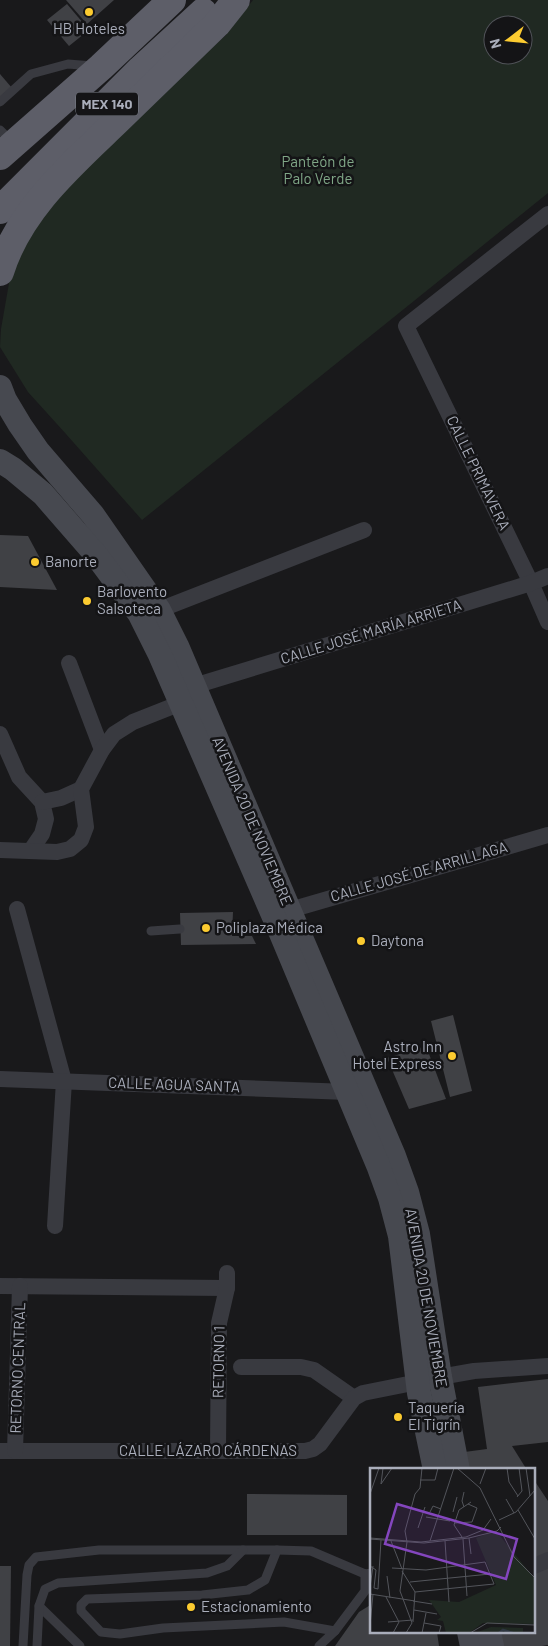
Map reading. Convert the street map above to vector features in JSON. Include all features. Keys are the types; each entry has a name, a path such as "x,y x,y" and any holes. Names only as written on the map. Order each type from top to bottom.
{"highway":[{"path":"4,143 101,67 172,0"},
{"name":"MEX 140","path":"0,187 194,0"},
{"name":"MEX 140","path":"0,210 141,69 216,0"},
{"path":"0,272 14,236 32,210 63,173 217,24 236,0"}],"main road":[{"name":"AVENIDA 20 DE NOVIEMBRE","path":"0,387 20,426 38,451 93,515 159,610 178,646 188,695 390,1198 400,1236 429,1380 457,1468"},
{"name":"AVENIDA 20 DE NOVIEMBRE","path":"0,461 13,469 43,494 96,555 139,613 160,655 188,695 290,910 390,1147 407,1192 418,1234 435,1468"}],"street":[{"name":"CALLE PRIMAVERA","path":"547,220 406,326 531,583 548,622"},
{"path":"159,610 364,530"},
{"name":"CALLE JOSÉ MARÍA ARRIETA","path":"81,789 102,750 114,734 133,722 188,695 548,576"},
{"path":"69,663 102,750"},
{"path":"0,734 19,777 42,802 46,819 42,834 31,850"},
{"path":"0,850 57,852 70,849 81,840 86,827 81,789 61,798 42,802"},
{"name":"CALLE JOSÉ DE ARRILLAGA","path":"290,910 548,835"},
{"path":"17,909 64,1081 55,1226"},
{"name":"CALLE AGUA SANTA","path":"0,1079 348,1092"},
{"name":"RETORNO 1","path":"20,1286 227,1281 219,1323 218,1451"},
{"path":"0,1286 20,1286"},
{"name":"RETORNO CENTRAL","path":"7,1451 20,1286"},
{"path":"241,1367 301,1367 314,1370 354,1398 363,1392 474,1371 548,1366"},
{"name":"CALLE LÁZARO CÁRDENAS","path":"7,1451 305,1451 313,1449 320,1444 354,1398"},
{"path":"536,1565 548,1560"}],"lane":[{"path":"0,102 31,74 68,64 101,67"},
{"path":"150,931 180,928"},
{"path":"24,1646 29,1565 36,1557 99,1550 310,1551 368,1574 369,1591 319,1646"},
{"path":"37,1646 39,1606 45,1589 58,1583 207,1573 227,1566 243,1550"},
{"path":"277,1550 265,1580 248,1590 202,1595 87,1599 82,1604 81,1611 100,1632 120,1634 163,1628 284,1622 335,1630"},
{"path":"39,1606 80,1646"}],"green space":[{"name":"Panteón de Palo Verde","path":"253,0 548,0 548,193 142,520 28,392 0,347 1,329 12,266 66,180 226,35"}],"building":[{"name":"HB Hoteles","path":"66,0 114,0 87,24"},
{"path":"67,4 89,30 69,46 47,20"},
{"path":"0,74 12,88 0,98"},
{"path":"0,535 28,536 57,590 0,587"},
{"name":"Poliplaza Médica","path":"233,912 232,936 252,936 256,944 181,945 180,913"},
{"name":"Astro Inn Hotel Express","path":"453,1015 472,1091 450,1097 431,1021"},
{"path":"426,1046 446,1099 409,1109 387,1058"},
{"path":"548,1379 548,1442 512,1446 526,1468 461,1468 457,1453 487,1449 478,1387"},
{"path":"536,1483 548,1501 548,1553 536,1558"},
{"path":"247,1494 347,1495 347,1535 247,1535"},
{"path":"0,1566 11,1566 10,1646 0,1646"},
{"path":"548,1566 548,1645 501,1646 499,1634 536,1634 536,1572"},
{"path":"370,1605 370,1634 437,1634 439,1646 335,1646 359,1612"}],"place":[{"name":"HB Hoteles","path":"89,12"},
{"name":"Banorte","path":"35,562"},
{"name":"Barlovento Salsoteca","path":"87,601"},
{"name":"Poliplaza Médica","path":"206,928"},
{"name":"Daytona","path":"361,941"},
{"name":"Astro Inn Hotel Express","path":"452,1056"},
{"name":"Taquería El Tigrín","path":"398,1417"},
{"name":"Estacionamiento","path":"191,1607"}]}
